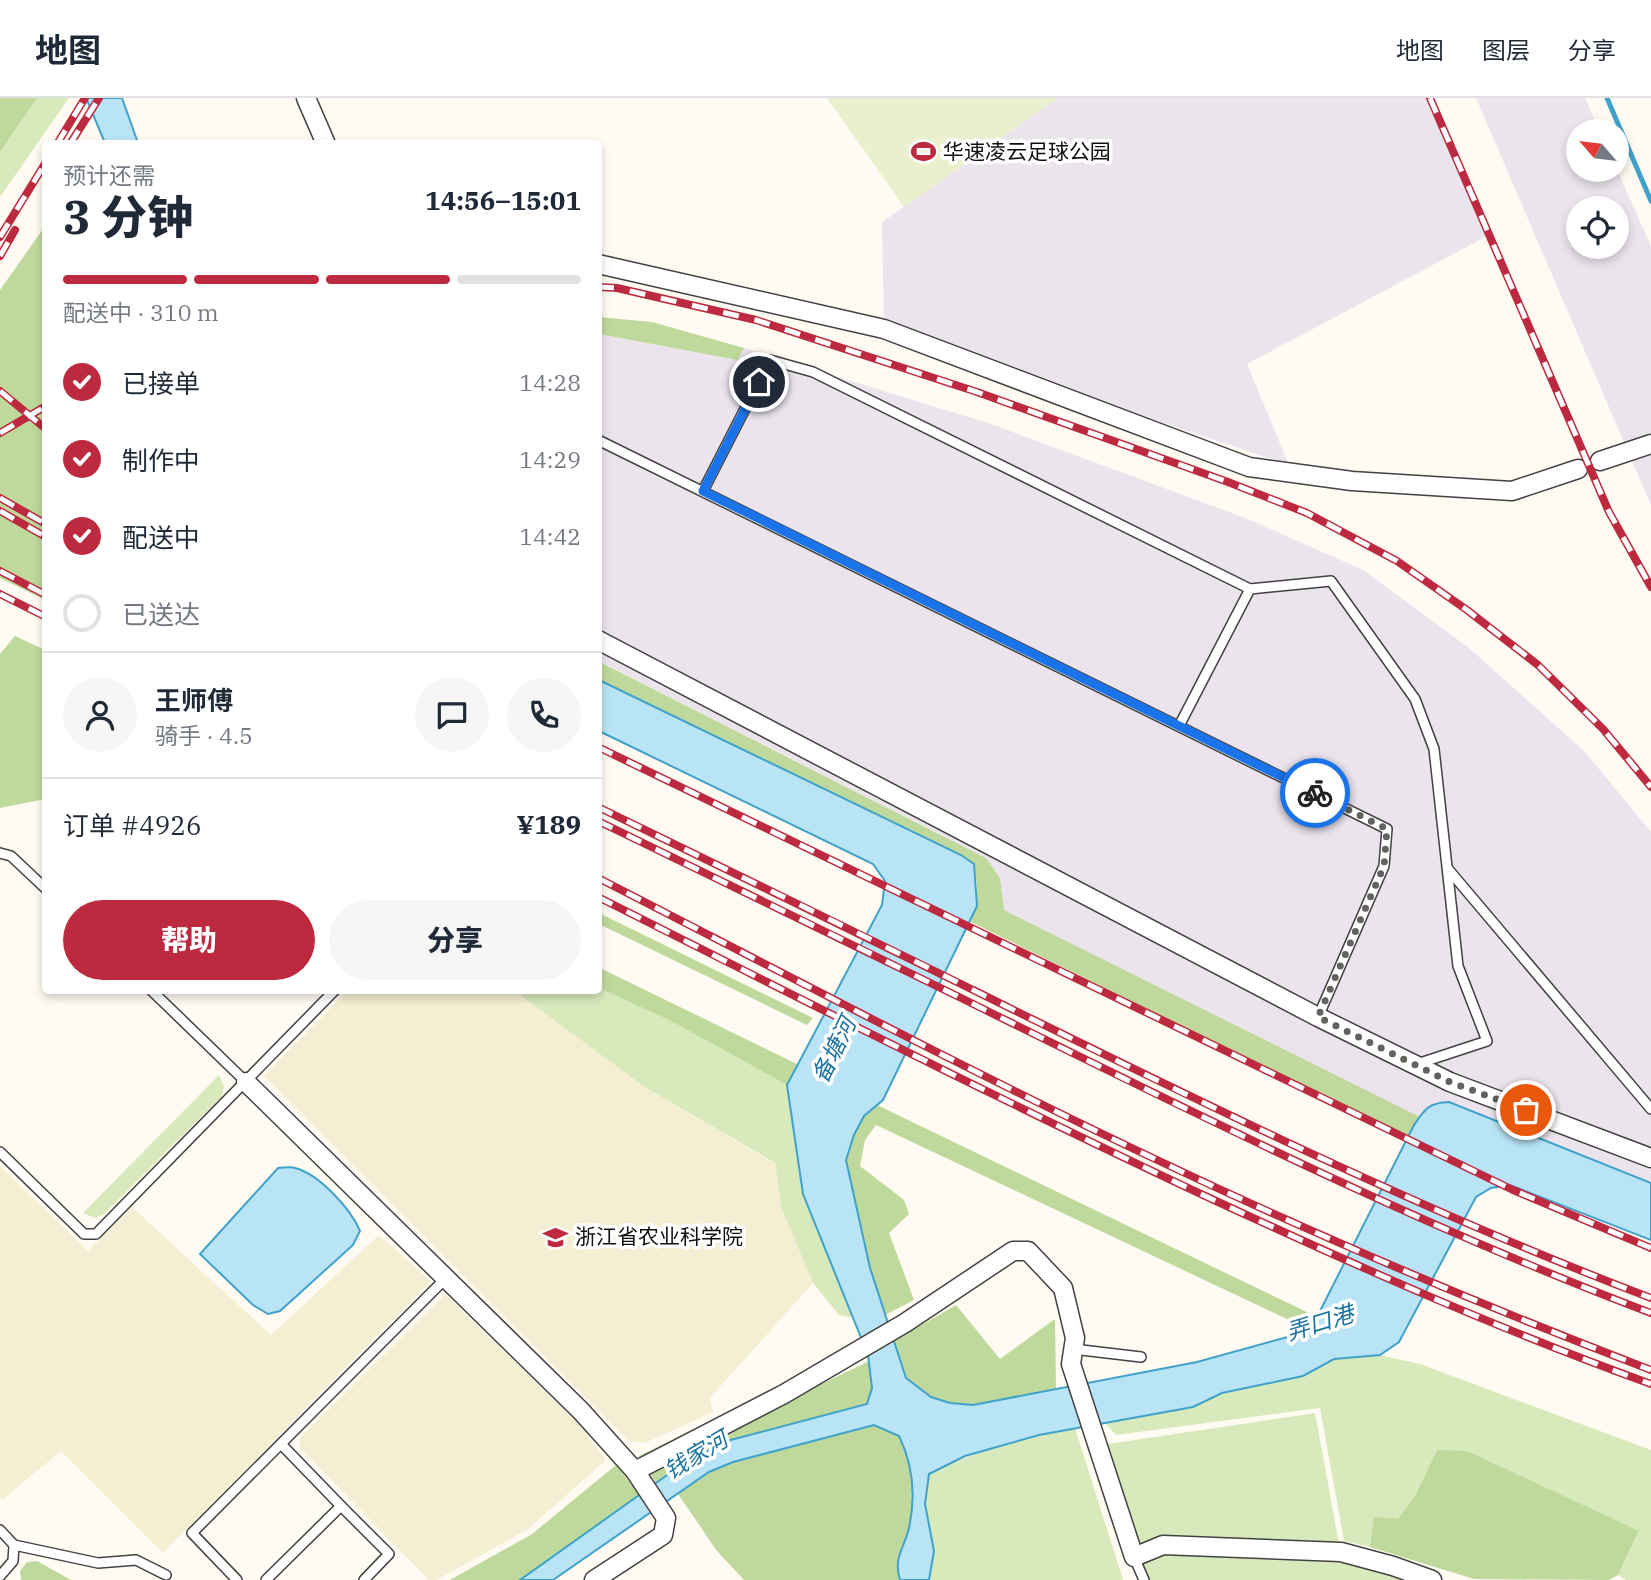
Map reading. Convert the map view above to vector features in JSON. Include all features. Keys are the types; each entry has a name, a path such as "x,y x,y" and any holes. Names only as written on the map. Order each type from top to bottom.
{"street":[{"path":"306,98 324,140"},
{"path":"602,265 884,329 1249,467 1352,481 1512,491 1578,469"},
{"path":"1600,461 1651,444"},
{"path":"602,642 1318,1017 1415,1065 1450,1082 1651,1158"},
{"path":"246,1082 582,1411 635,1471 666,1518 663,1535 594,1580"},
{"path":"635,1471 757,1409 852,1354 905,1323 1013,1251 1028,1251 1063,1288 1075,1338 1072,1357 1093,1436 1134,1557 1163,1545 1341,1552 1406,1576 1433,1580"}],"lane":[{"path":"703,491 770,360 813,372 1250,589 1331,581 1415,699 1434,749 1458,966 1487,1041 1415,1065"},
{"path":"602,442 1387,829 1384,866 1318,1017"},
{"path":"1179,726 1250,589"},
{"path":"0,853 11,856 42,885"},
{"path":"1447,867 1651,1109"},
{"path":"155,994 246,1082"},
{"path":"0,1152 84,1234 96,1234 331,994"},
{"path":"237,1580 192,1533 446,1278"},
{"path":"1072,1357 1141,1357"},
{"path":"281,1444 389,1554 364,1580"},
{"path":"273,1578 341,1506"},
{"path":"0,1530 14,1545 98,1563 136,1560 166,1574"},
{"path":"0,1576 13,1561 14,1545"},
{"path":"1134,1557 1144,1580"}],"shaded area":[{"path":"1058,98 1430,98 1489,235 1247,364 1289,465 884,329 882,222"},
{"path":"1476,98 1585,98 1595,119 1566,119 1566,182 1622,182 1629,196 1566,196 1566,259 1629,259 1629,197 1651,246 1651,505"},
{"path":"602,335 737,360 744,348 991,424 1248,519 1363,570 1469,648 1585,752 1651,832 1651,1183 1449,1102 1425,1109 1420,1117 1004,910 1000,878 986,858 602,663"},
{"path":"344,994 519,994 643,1086 775,1164 781,1207 813,1283 710,1398 713,1412 645,1443 628,1440 264,1076"},
{"path":"0,1166 88,1251 132,1207 271,1335 379,1235 431,1281 163,1553 61,1451 3,1499 0,1497"},
{"path":"445,1294 577,1422 606,1460 528,1529 437,1580 429,1580 301,1449 299,1439"}],"green space":[{"path":"0,98 37,98 0,152"},
{"path":"37,98 69,98 0,197 0,152"},
{"name":"华速凌云足球公园","path":"827,98 1058,98 904,207"},
{"path":"42,230 42,599 0,578 0,290"},
{"path":"602,317 652,322 744,348 737,360 602,335"},
{"path":"15,636 42,649 42,800 0,808 0,654"},
{"path":"602,663 986,858 1000,878 1004,910 1420,1117 1408,1137 969,921 975,906 976,880 974,864 961,855 602,681"},
{"path":"602,914 813,1018 807,1025 602,925"},
{"path":"602,969 799,1065 787,1085 671,1021 602,989"},
{"path":"602,989 671,1021 787,1085 803,1194 853,1318 839,1315 813,1283 781,1207 775,1163 643,1086 519,994 602,994"},
{"path":"219,1075 224,1087 222,1096 104,1214 95,1218 83,1213"},
{"path":"877,1105 1317,1317 1304,1327 876,1125 865,1140 860,1166 904,1200 909,1214 889,1233 914,1300 885,1315 870,1268 846,1160 864,1116"},
{"path":"956,1305 1000,1359 1055,1319 1056,1389 973,1405 950,1403 931,1397 907,1379 894,1341"},
{"path":"1380,1355 1420,1364 1651,1450 1651,1580 1626,1580 1618,1575 1639,1532 1437,1450 1416,1494 1398,1520 1374,1518 1370,1547 1344,1541 1320,1408 1116,1435 1105,1423 1193,1407 1222,1393 1303,1376 1334,1359"},
{"path":"869,1361 872,1388 867,1404 723,1442 656,1483 639,1456 737,1408 754,1417"},
{"path":"1315,1413 1342,1560 1412,1580 1138,1580 1145,1562 1108,1444"},
{"path":"874,1425 899,1436 910,1469 912,1504 909,1527 898,1559 900,1580 744,1580 717,1551 678,1494 708,1472 733,1462"},
{"path":"1075,1428 1123,1580 929,1580 934,1551 925,1504 928,1474 1000,1446"},
{"path":"1437,1450 1467,1451 1639,1531 1618,1575 1609,1580 1474,1579 1370,1547 1374,1517 1398,1519 1416,1494"},
{"path":"616,1465 640,1495 520,1580 450,1580 532,1534"},
{"path":"37,1561 71,1580 21,1580 20,1571 27,1562"}],"water":[{"path":"86,98 122,98 137,140 104,140"},
{"path":"602,681 961,855 974,864 977,906 883,1100 864,1116 846,1160 870,1268 906,1378 931,1397 950,1403 973,1405 1197,1362 1291,1336 1317,1317 1414,1125 1424,1111 1436,1104 1449,1102 1651,1183 1651,1240 1510,1185 1491,1188 1476,1197 1399,1342 1380,1355 1334,1359 1303,1376 1222,1393 1193,1407 1039,1435 965,1456 929,1474 925,1504 934,1551 929,1580 900,1580 898,1559 909,1528 912,1504 910,1469 899,1436 874,1425 733,1462 709,1472 553,1580 520,1580 670,1473 723,1442 867,1404 872,1388 868,1355 803,1194 787,1085 882,905 885,881 873,864 602,732"},
{"path":"293,1167 314,1177 342,1203 360,1231 353,1245 280,1311 268,1314 253,1305 200,1254 278,1168"}],"waterway":[{"path":"1607,98 1651,201"}],"railway":[{"path":"59,140 85,98"},
{"path":"73,140 99,98"},
{"path":"1430,98 1609,512 1651,587"},
{"path":"0,237 42,169"},
{"path":"0,256 15,230"},
{"path":"602,287 617,288 756,320 977,392 1307,513 1397,561 1467,610 1538,665 1603,729 1651,787"},
{"path":"0,391 42,426"},
{"path":"0,433 42,408"},
{"path":"0,498 42,522"},
{"path":"0,511 42,535"},
{"path":"0,571 42,593"},
{"path":"0,594 42,615"},
{"path":"602,749 1513,1190 1651,1248"},
{"path":"602,809 1302,1149 1475,1227 1651,1298"},
{"path":"602,823 1299,1163 1474,1241 1651,1313"},
{"path":"602,880 955,1061 1172,1167 1410,1273 1651,1370"},
{"path":"602,899 983,1089 1216,1201 1432,1297 1651,1384"}],"way so far":[{"path":"1315,793 1387,829 1384,866 1318,1017 1450,1082 1526,1110"}],"place":[{"name":"华速凌云足球公园","path":"923,152"},
{"name":"浙江省农业科学院","path":"555,1237"}],"route":[{"path":"759,382 703,491 1315,793"}],"water label":[{"name":"备塘河","path":"834,1050"},
{"name":"弄口港","path":"1320,1323"},
{"name":"钱家河","path":"696,1455"}]}
